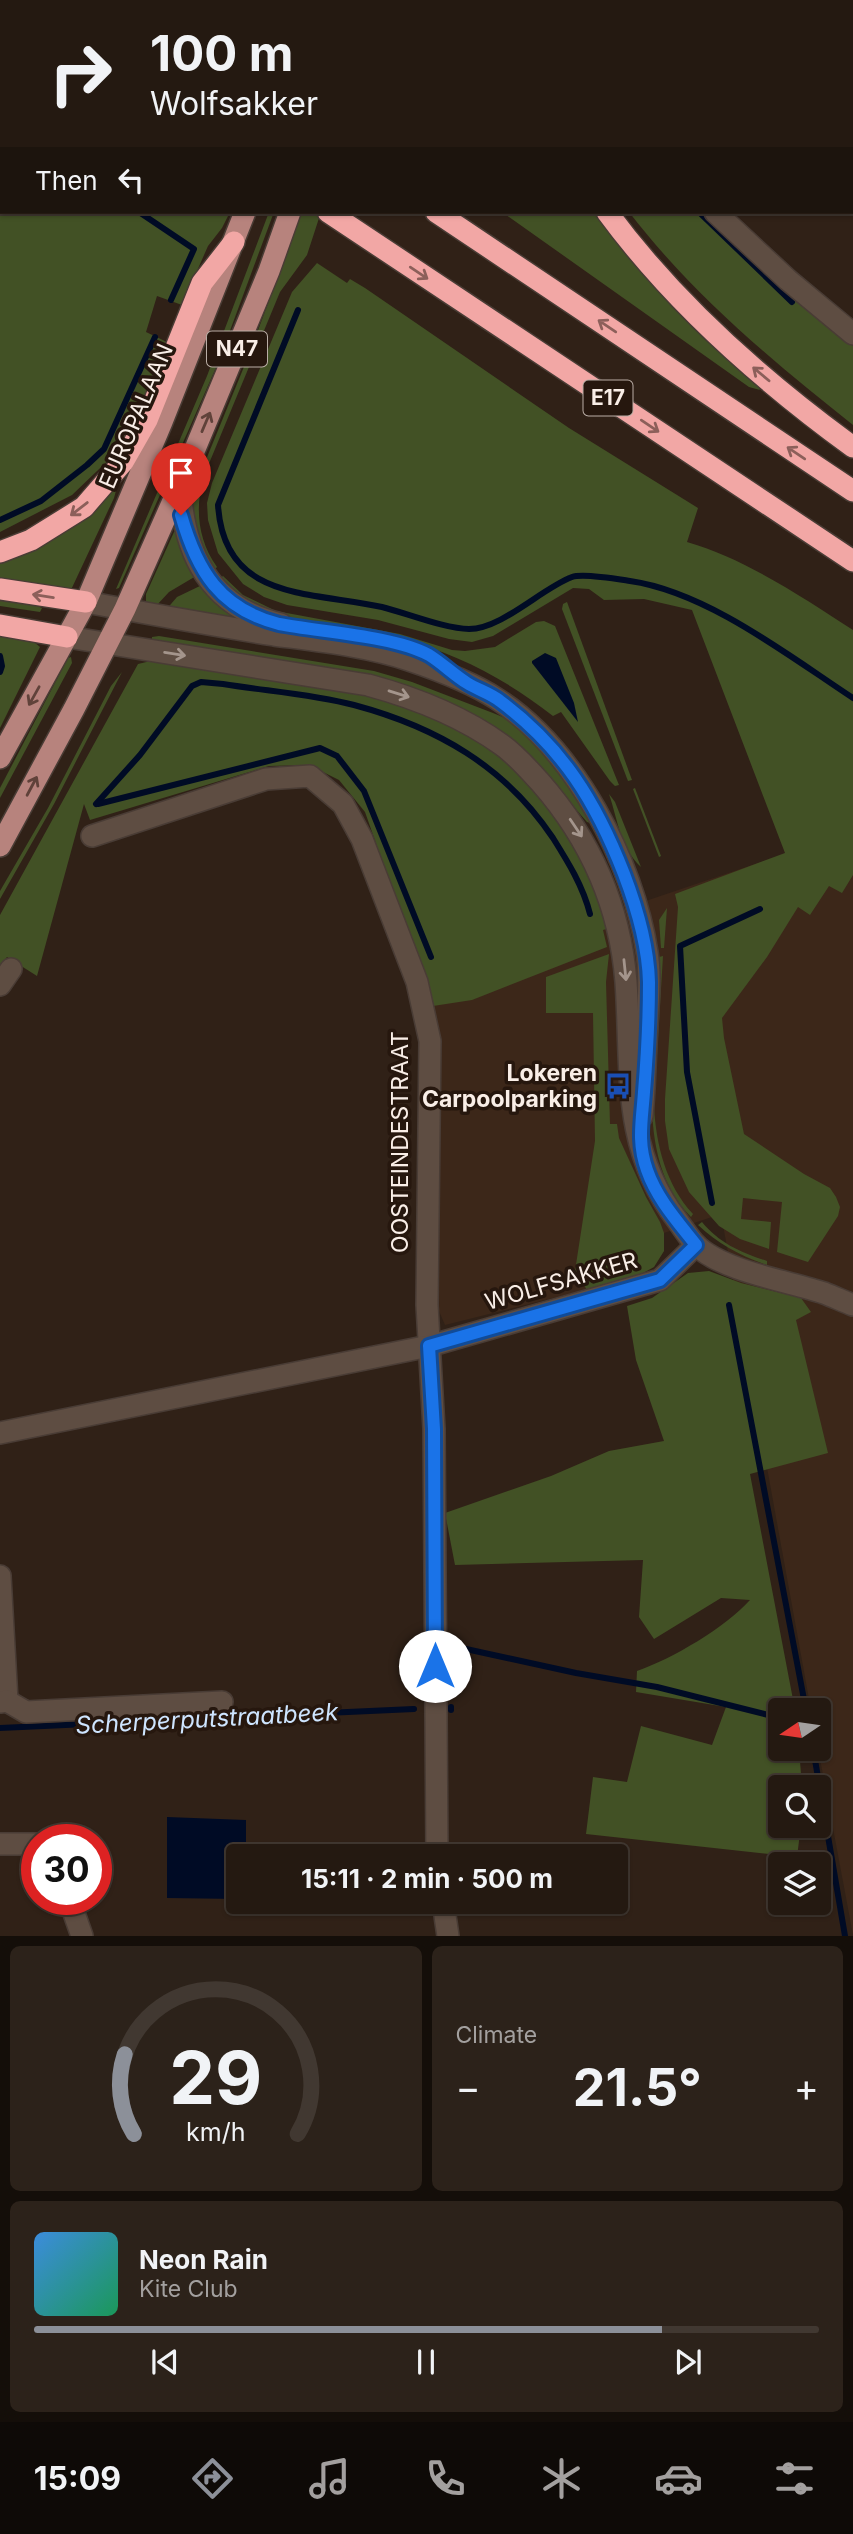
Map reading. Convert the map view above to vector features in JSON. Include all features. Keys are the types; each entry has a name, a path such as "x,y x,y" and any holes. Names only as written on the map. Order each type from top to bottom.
{"highway":[{"name":"E17","path":"331,214 853,561"},
{"name":"E17","path":"439,214 853,491"},
{"path":"608,214 691,310 759,373 853,447"},
{"path":"0,552 31,540 84,507 124,462 147,420 202,283 234,242"},
{"path":"0,589 86,602"},
{"path":"0,625 67,636"}],"main road":[{"name":"EUROPALAAN","path":"67,636 86,602 162,422 244,214"},
{"name":"N47","path":"0,846 125,609 180,485 269,271 289,214"},
{"name":"N47","path":"0,758 67,636"}],"street":[{"path":"717,214 788,280 853,334"},
{"path":"180,485 181,515 198,562 214,586 240,608 260,619 279,624 403,646 428,655 467,683"},
{"path":"86,602 340,644 407,660 467,683 497,699 523,720 556,754 586,792 605,827 632,895 647,952 649,980 644,1093 639,1139"},
{"path":"67,636 368,685 402,694 445,711 504,747 559,803 580,834 611,903 623,953 630,1096 646,1169 661,1200 696,1245 709,1255 853,1305"},
{"name":"OOSTEINDESTRAAT","path":"92,836 266,779 310,776 343,804 362,839 398,929 416,982 430,1041 427,1305 434,1429 437,1844"},
{"name":"WOLFSAKKER","path":"429,1346 660,1280 696,1245"},
{"path":"0,1433 429,1346"},
{"path":"0,1576 3,1702 26,1712 222,1702"},
{"path":"0,1843 21,1844"},
{"path":"445,1914 448,1936"},
{"path":"74,1915 82,1936"}],"shaded area":[{"path":"853,824 853,1935 831,1817 831,1775 823,1775 820,1761 831,1761 831,1698 809,1698 721,1214 664,1233 664,1251 654,1267 634,1278 445,1325 439,1311 440,1058 433,1001 424,976 785,854"}],"green space":[{"path":"0,214 229,214 208,246 182,305 157,296 146,332 169,343 132,430 122,447 72,495 0,532"},
{"path":"268,214 273,214 218,363 119,588 116,589 207,376"},
{"path":"301,214 320,214 307,255 280,292 203,478 199,502 200,524 206,546 217,567 214,570 204,555 192,513 194,489 248,357"},
{"path":"505,214 597,214 670,304 712,346 757,384 760,390 749,387"},
{"path":"631,214 706,214 784,286 853,344 853,425 734,325 653,242"},
{"path":"317,263 347,283 350,279 365,288 569,428 698,508 687,542 752,568 853,630 853,875 842,893 829,886 810,915 798,907 767,957 722,1018 744,1134 830,1188 840,1207 838,1216 808,1262 777,1252 782,1202 743,1198 741,1219 771,1222 769,1249 740,1239 719,1226 689,1192 669,1149 665,1099 678,907 675,894 785,853 692,610 644,599 604,600 589,589 573,588 493,636 472,642 449,639 378,620 287,605 264,597 243,584 218,553 208,520 207,503 212,483 292,292"},
{"path":"117,487 70,592 0,581 0,562 49,541 90,512"},
{"path":"176,531 196,576 169,592 156,606 150,607 146,602 146,594"},
{"path":"223,576 243,595 276,611 400,634 452,650 495,647 536,622 544,621 555,626 619,785 615,786 610,781 561,712 553,716 481,669 400,639 281,616 241,598 220,578"},
{"path":"202,585 240,619 165,611 177,597"},
{"path":"0,600 42,608 40,612 0,606"},
{"path":"567,602 632,780 628,781 562,609"},
{"path":"0,636 34,642 40,647 0,728"},
{"path":"152,637 374,671 412,682 510,720 559,768 593,820 587,822 537,765 478,719 152,641"},
{"path":"71,657 72,663 0,798 0,788 68,658"},
{"path":"159,659 407,702 477,740 504,758 550,805 585,860 610,928 603,930 607,947 472,1000 433,1006 365,812 339,780 309,765 269,766 90,820 84,804 37,976 7,957 0,966 0,915 138,664"},
{"path":"122,672 54,804 0,899 0,891 48,808 111,686"},
{"path":"635,788 661,856 659,857 633,789"},
{"path":"609,794 615,802 641,867 624,842"},
{"path":"667,908 664,948 661,948 659,920"},
{"path":"609,954 606,982 610,1124 617,1124 619,1138 660,1222 664,1233 664,1251 654,1267 634,1278 587,1290 575,1271 595,1141 593,1013 546,1013 546,977"},
{"path":"663,956 655,1121 664,1164 676,1190 693,1214 691,1217 677,1200 667,1181 655,1140 652,1076 655,958"},
{"path":"702,1222 723,1241 767,1261 767,1265 722,1244 698,1225"},
{"path":"709,1271 741,1283 801,1298 811,1312 796,1320 828,1453 750,1474 793,1698 768,1698 768,1761 800,1761 801,1775 768,1775 768,1838 799,1838 798,1852 768,1854 586,1834 593,1777 627,1782 641,1726 712,1745 726,1707 636,1692 637,1671 698,1641 727,1621 750,1600 721,1598 654,1639 639,1617 643,1560 455,1565 445,1513 551,1476 609,1451 664,1441 636,1360 627,1306 652,1298 688,1273"}],"water":[{"path":"545,653 556,658 574,703 578,722 532,663"},
{"path":"167,1817 246,1820 246,1844 226,1844 226,1899 167,1898"}],"waterway":[{"path":"142,214 194,249 171,300"},
{"path":"701,214 792,302"},
{"path":"298,310 218,505 224,537 236,560 254,576 300,593 382,607 438,624 469,629 495,622 572,577 592,576 630,581 659,587 718,612 775,645 853,698"},
{"path":"0,520 41,501 104,449 155,337"},
{"path":"0,656 0,672"},
{"path":"96,804 140,755 192,686 201,682 338,701 413,725 440,738 491,770 534,813 553,838 579,884 590,914"},
{"path":"98,804 320,748 337,756 364,791 431,957"},
{"path":"712,1203 687,1072 680,946 760,909"},
{"path":"729,1305 804,1698"},
{"name":"Scherperputstraatbeek","path":"451,1685 455,1657 466,1649 657,1687 768,1715"},
{"name":"Scherperputstraatbeek","path":"0,1728 414,1709"},
{"path":"815,1761 845,1936"}],"place":[{"name":"Lokeren Carpoolparking","path":"618,1086"}],"route":[{"path":"181,515 198,562 214,586 240,608 260,619 279,624 403,646 428,655 467,683 497,699 523,720 556,754 586,792 605,827 632,895 647,952 649,980 644,1093 639,1139 646,1169 661,1200 696,1245 660,1280 429,1346 434,1429 435,1666"}]}
